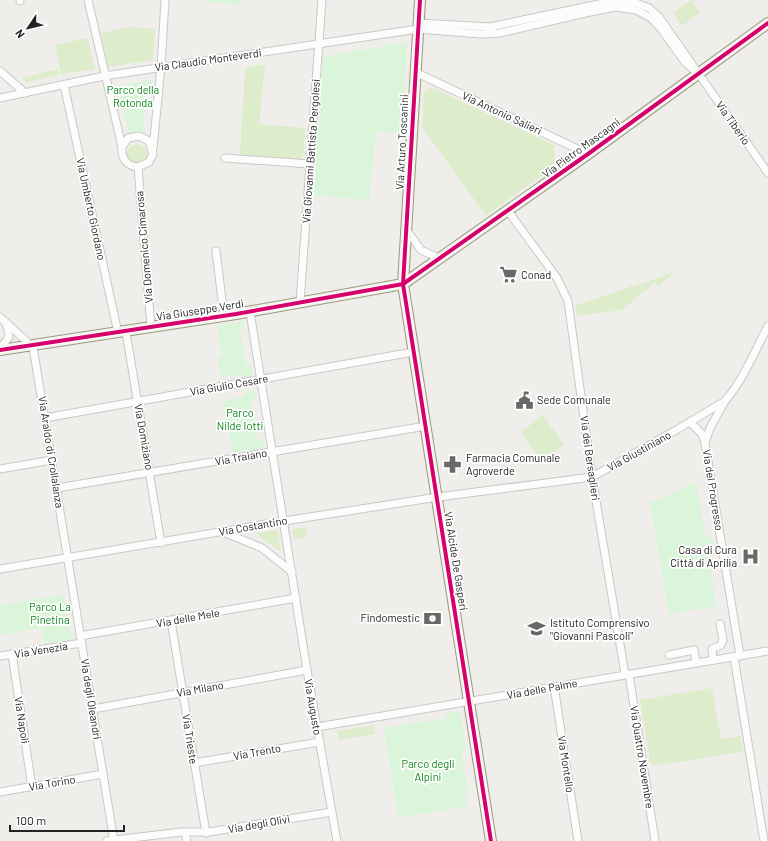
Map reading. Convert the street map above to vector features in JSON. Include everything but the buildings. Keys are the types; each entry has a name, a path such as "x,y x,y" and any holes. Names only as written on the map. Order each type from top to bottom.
{"street":[{"path":"88,0 123,157 126,162 138,167 148,162 153,151 166,0"},
{"name":"Via Giovanni Battista Pergolesi","path":"300,302 322,0"},
{"name":"Via Arturo Toscanini","path":"403,284 420,0"},
{"name":"Via Claudio Monteverdi","path":"0,98 104,76 161,66 319,44 418,26 490,27 583,7"},
{"name":"Via Tiberio","path":"583,7 622,7 647,16 662,30 684,61 698,74 768,173"},
{"name":"Via Pietro Mascagni","path":"403,284 588,154 768,23"},
{"path":"0,71 25,93"},
{"name":"Via Antonio Salieri","path":"415,72 588,154"},
{"name":"Via Umberto Giordano","path":"64,85 122,332"},
{"path":"122,147 128,138 139,136 149,141 153,151"},
{"path":"225,158 310,164"},
{"name":"Via Domenico Cimarosa","path":"138,167 151,327"},
{"name":"Via dei Bersaglieri","path":"508,211 556,278 568,301 592,477 628,674"},
{"path":"406,229 421,250 440,259"},
{"path":"216,251 224,316"},
{"name":"Via Giuseppe Verdi","path":"0,350 33,347 250,312 403,284"},
{"name":"Via Alcide De Gasperi","path":"403,284 438,497 490,841"},
{"name":"Via Augusto","path":"250,312 307,670 337,841"},
{"path":"1,318 33,347"},
{"path":"0,350 6,344 9,337 8,329 1,318"},
{"name":"Via Giustiniano","path":"438,497 592,477 725,401 768,326"},
{"name":"Via Domiziano","path":"122,332 138,401 161,542"},
{"name":"Via Araldo di Crollalanza","path":"33,347 68,558"},
{"name":"Via Giulio Cesare","path":"45,418 413,352"},
{"name":"Via del Progresso","path":"706,442 710,428 725,401"},
{"name":"Via del Progresso","path":"690,422 702,434 706,442 764,841"},
{"name":"Via Traiano","path":"57,488 426,426"},
{"path":"0,469 52,460"},
{"name":"Via Costantino","path":"0,569 284,521 438,497"},
{"path":"223,532 262,548 292,572"},
{"name":"Via degli Oleandri","path":"68,558 103,774 111,841"},
{"name":"Via delle Mele","path":"81,640 171,621 296,598"},
{"name":"Via Trieste","path":"171,621 206,833"},
{"path":"713,660 712,649 721,645 723,640 720,624"},
{"name":"Via Venezia","path":"0,656 81,640"},
{"path":"669,655 694,650 696,663"},
{"name":"Via delle Palme","path":"317,726 469,702 554,686 768,651"},
{"name":"Via Napoli","path":"12,654 32,787"},
{"name":"Via Milano","path":"93,709 307,670"},
{"name":"Via Quattro Novembre","path":"628,674 655,841"},
{"name":"Via Montello","path":"554,686 578,841"},
{"name":"Via Trento","path":"194,763 320,742"},
{"name":"Via Torino","path":"0,792 103,774"},
{"name":"Via degli Olivi","path":"111,841 185,832 206,833 332,812"},
{"path":"185,832 187,841"}],"green space":[{"path":"205,0 240,0 240,5 205,2"},
{"path":"691,0 700,12 682,26 673,13"},
{"path":"130,27 155,29 153,60 108,67 101,33"},
{"path":"88,38 95,69 61,74 55,45"},
{"path":"407,42 402,134 376,131 369,200 313,195 323,57"},
{"path":"265,64 259,124 305,128 303,156 300,159 240,154 245,68"},
{"path":"58,69 59,75 27,82 22,78"},
{"name":"Parco della Rotonda","path":"152,80 152,86 146,90 143,129 146,133 137,131 126,134 128,129 119,92 113,90 112,87"},
{"path":"431,87 554,145 555,166 486,216 422,127 424,92"},
{"path":"133,144 141,144 147,150 147,158 141,164 133,164 127,158 127,150"},
{"path":"676,271 658,286 655,282 622,310 577,316 575,306"},
{"name":"Parco Nilde Iotti","path":"243,321 244,330 240,331 246,367 251,366 253,378 243,379 242,374 221,377 217,357 222,356 217,326"},
{"name":"Parco Nilde Iotti","path":"254,389 256,399 250,401 257,439 262,438 264,448 233,454 223,401 246,396 245,391"},
{"path":"543,415 564,445 542,461 521,432"},
{"path":"696,482 705,537 711,537 714,542 712,547 707,548 716,606 669,614 650,503"},
{"path":"305,527 307,537 294,539 292,530"},
{"path":"277,530 281,550 279,551 256,533"},
{"name":"Parco La Pinetina","path":"64,594 72,640 44,644 42,628 0,635 0,605"},
{"path":"712,688 721,739 740,736 743,752 651,766 640,700"},
{"name":"Parco degli Alpini","path":"460,711 466,750 461,751 468,791 473,790 473,792 465,794 467,807 398,817 384,728 447,718 446,713"},
{"path":"374,725 375,734 339,740 337,731"}],"cycle path":[{"path":"420,0 403,284 491,841"},
{"path":"0,350 236,314 403,284 588,154 768,23"}],"place":[{"name":"Conad","path":"508,275"},
{"name":"Sede Comunale","path":"524,400"},
{"name":"Farmacia Comunale Agroverde","path":"453,464"},
{"name":"Casa di Cura Città di Aprilia","path":"750,556"},
{"name":"Findomestic","path":"433,618"},
{"name":"Istituto Comprensivo \"Giovanni Pascoli\"","path":"537,629"}]}
